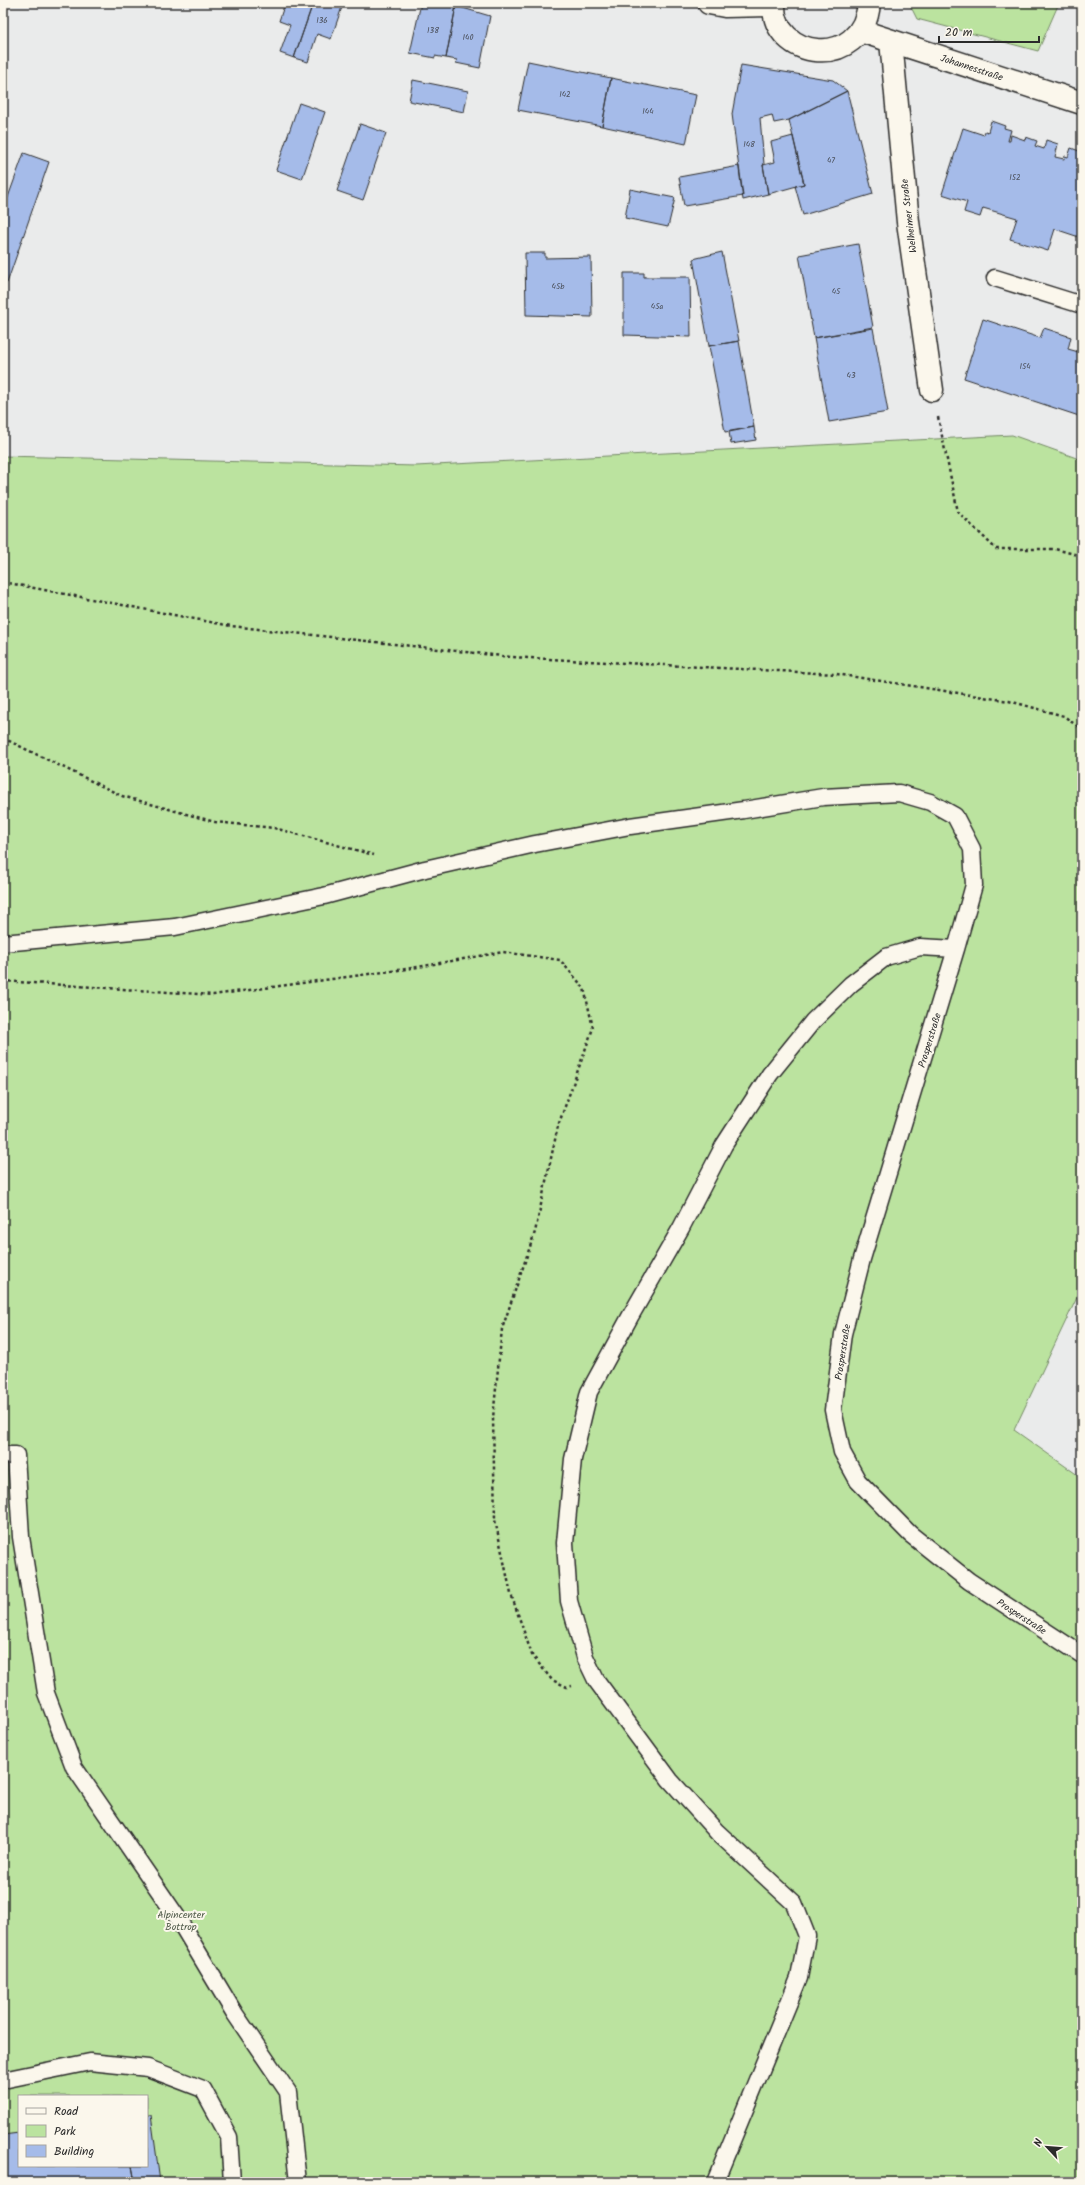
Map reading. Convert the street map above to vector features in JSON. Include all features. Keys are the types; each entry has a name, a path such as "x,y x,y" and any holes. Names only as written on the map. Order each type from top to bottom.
{"street":[{"path":"709,3 725,6 774,4 777,20 784,33 795,43 808,50 823,51 838,49 850,42 861,32 868,15 870,3"},
{"name":"Johannesstraße","path":"861,32 1082,103"},
{"name":"Welheimer Straße","path":"891,41 908,222 932,390"}],"lane":[{"path":"996,278 1082,305"},
{"name":"Prosperstraße","path":"3,942 175,927 324,896 426,869 535,844 630,826 823,797 899,793 930,802 955,816 972,849 974,885 862,1259 843,1334 833,1410 842,1452 858,1482 910,1534 969,1581 1082,1655"},
{"path":"716,2182 799,1978 808,1936 794,1903 718,1832 670,1780 596,1680 585,1657 569,1601 564,1543 573,1459 589,1392 681,1228 724,1146 770,1074 813,1021 850,984 886,957 920,947 956,949"},
{"path":"3,1455 16,1455 21,1537 46,1693 74,1767 178,1917 236,2014 288,2092 298,2182"},
{"path":"3,2080 90,2062 148,2068 203,2089 229,2137 232,2182"}],"path":[{"path":"932,390 958,512 996,549 1055,549 1082,556"},
{"path":"3,582 231,626 503,656 836,674 1009,701 1064,716 1082,730"},
{"path":"3,738 122,796 215,822 274,828 380,857"},
{"path":"3,981 213,995 406,969 503,952 560,960 580,983 584,988 593,1028 558,1126 535,1232 502,1329 493,1418 495,1520 511,1594 532,1656 552,1680 567,1687 596,1680"}],"green space":[{"path":"909,3 1059,3 1038,51 917,19"},
{"name":"Alpincenter Bottrop","path":"1012,435 1082,460 1082,1287 1014,1430 1082,1478 1082,2182 3,2182 3,456 416,466"}],"building":[{"path":"285,3 313,3 294,58 280,53 290,25 279,21"},
{"path":"313,3 335,3 342,7 331,39 317,34 308,62 294,58"},
{"path":"421,3 456,6 446,58 435,56 435,58 410,53"},
{"path":"456,6 490,16 480,68 456,63 457,60 446,58"},
{"path":"528,61 611,78 602,126 518,110"},
{"path":"741,65 833,80 847,91 789,120 774,123 772,115 760,118 763,165 768,194 743,200 732,114"},
{"path":"611,78 696,95 686,144 602,126"},
{"path":"413,80 468,91 464,112 409,101"},
{"path":"847,91 873,194 803,215 795,186 804,184 789,120"},
{"path":"299,103 325,112 302,179 276,170"},
{"path":"991,121 1011,130 1008,141 1010,141 1011,135 1025,140 1026,137 1037,141 1035,146 1044,149 1046,140 1058,144 1055,157 1064,159 1065,156 1068,157 1071,148 1082,152 1082,238 1055,229 1048,251 1010,239 1017,218 983,208 980,217 964,212 967,202 942,194 963,128 984,135 985,131 988,132"},
{"path":"360,124 386,133 363,200 337,191"},
{"path":"793,136 804,184 768,194 763,165 775,162 771,142"},
{"path":"24,153 49,162 7,283 3,282 3,211"},
{"path":"739,166 743,196 684,206 679,177"},
{"path":"630,189 675,198 668,227 625,218"},
{"path":"858,244 873,327 814,338 799,255"},
{"path":"722,252 739,341 709,346 693,259"},
{"path":"525,253 545,253 545,258 591,257 592,317 526,315"},
{"path":"624,273 644,273 644,277 690,277 691,337 624,335"},
{"path":"983,319 1040,338 1044,328 1071,337 1068,349 1082,353 1082,417 964,378"},
{"path":"873,328 888,412 829,422 814,338"},
{"path":"739,341 754,427 725,432 709,346"},
{"path":"754,427 756,440 731,444 729,432"},
{"path":"148,2115 151,2115 160,2182 135,2182 132,2167 148,2167"},
{"path":"18,2133 18,2167 132,2167 135,2182 3,2182 3,2135"}]}
